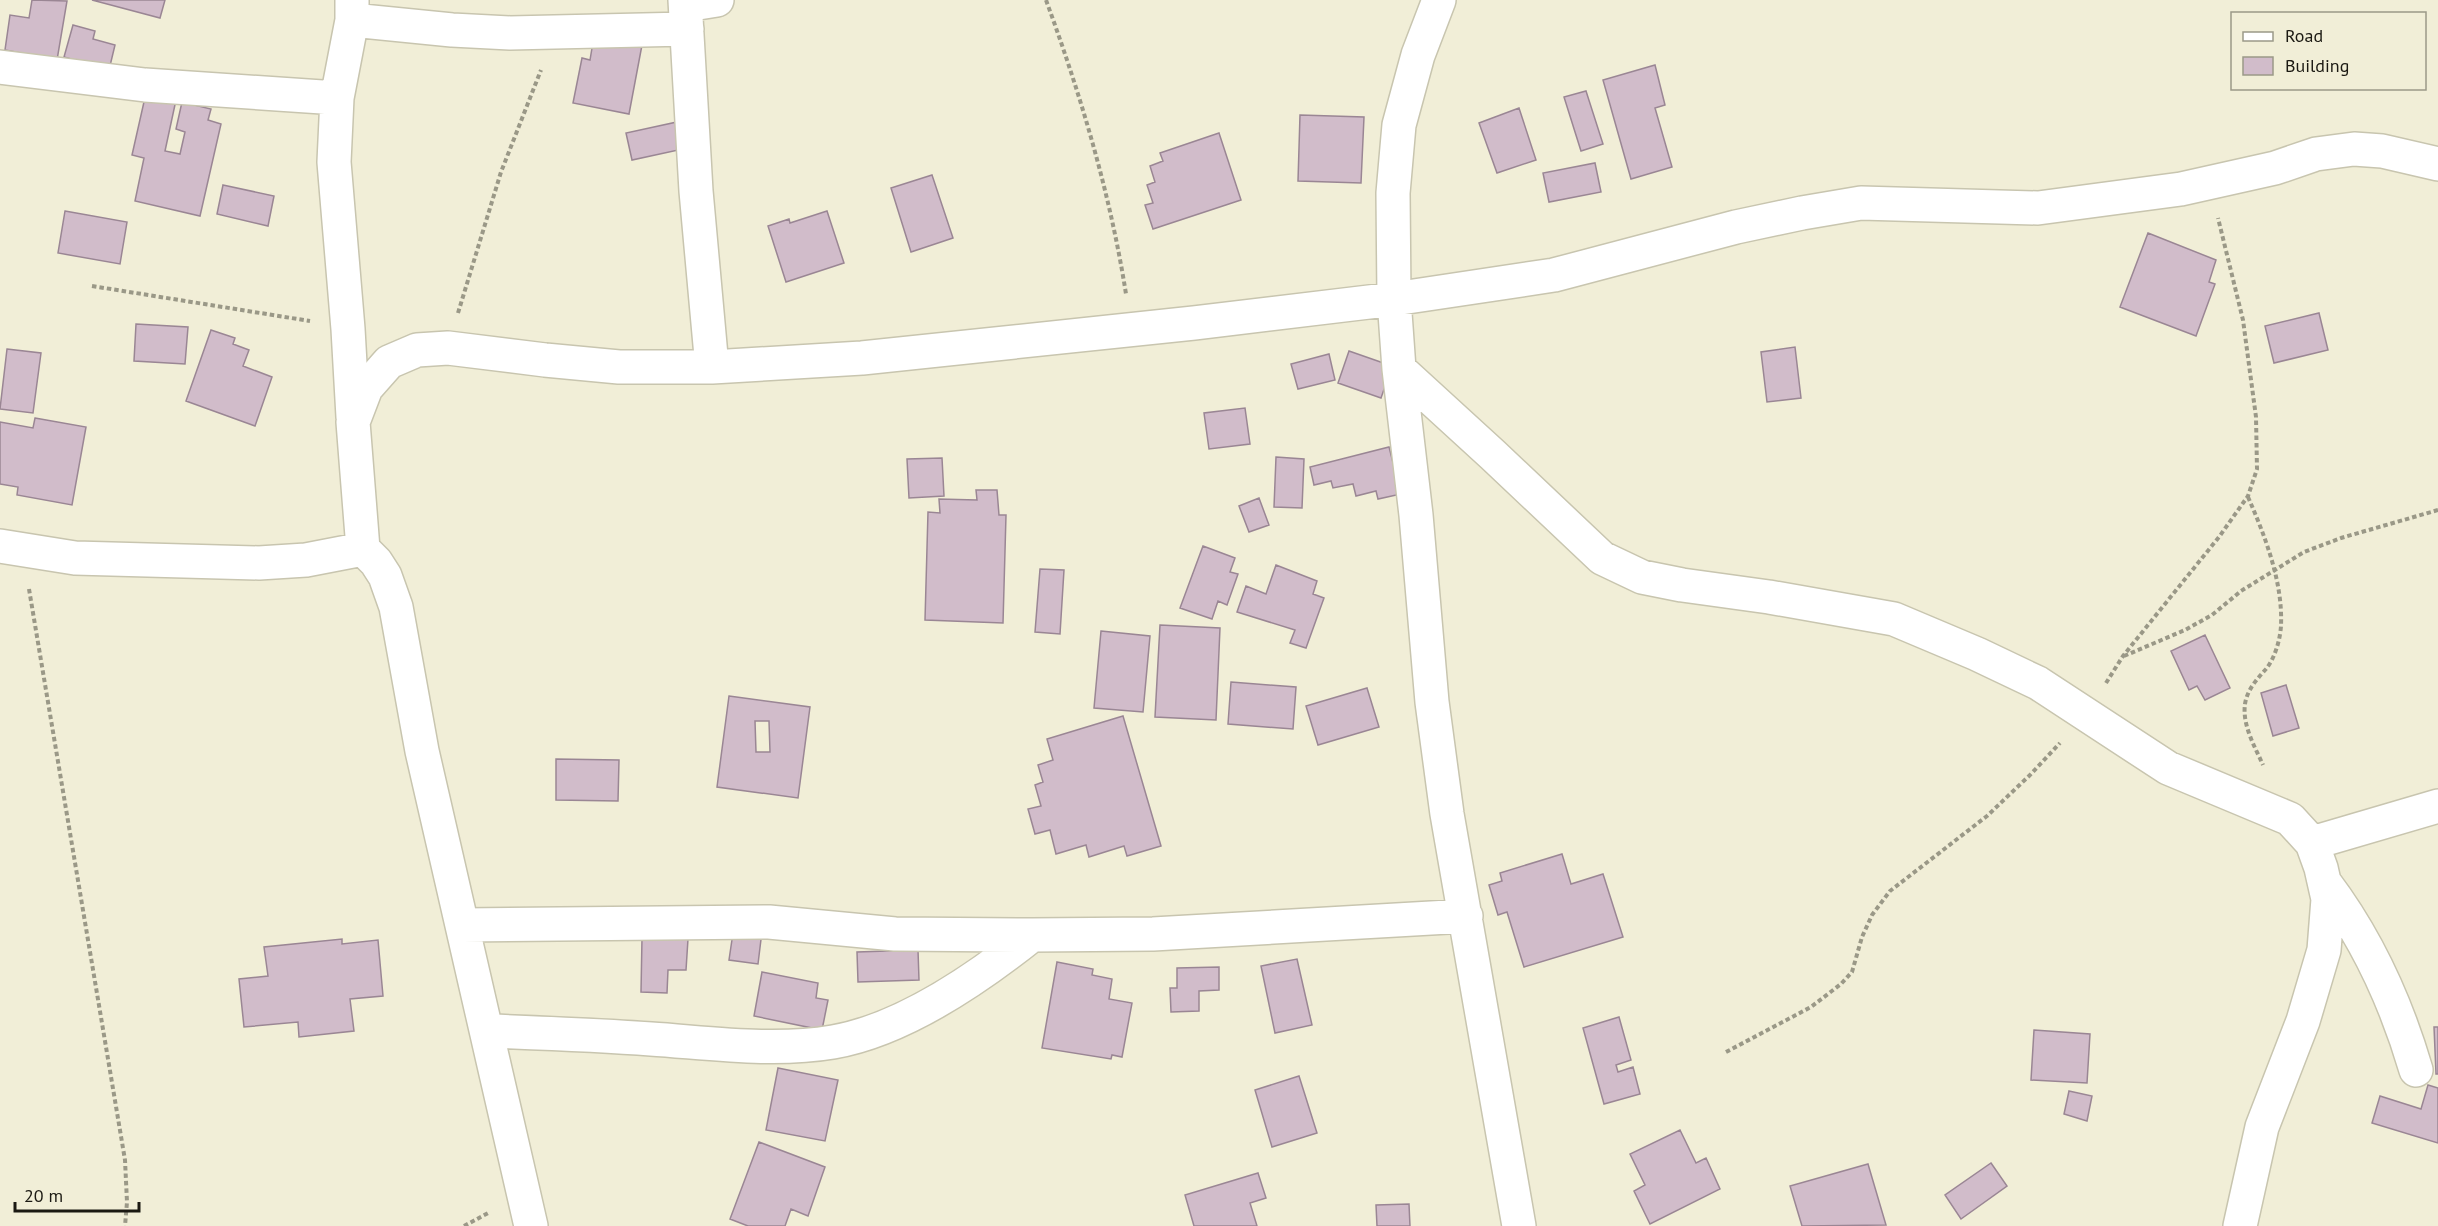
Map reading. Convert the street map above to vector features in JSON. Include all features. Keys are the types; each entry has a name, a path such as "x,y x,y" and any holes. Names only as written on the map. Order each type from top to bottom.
{"street":[{"path":"1439,0 1418,55 1399,125 1393,193 1394,299 1432,702 1447,814 1519,1226"},
{"path":"531,1226 418,729 396,607 385,576 376,562 363,549 334,162 337,98 352,10 452,30 556,32 694,9 696,191 712,367"},
{"path":"0,68 145,85 337,98"},
{"path":"353,422 366,388 389,362 417,350 448,348 619,367 712,367 862,358 1132,330 1394,299 1554,274 1758,222 1861,203 2038,208 2181,189 2275,168 2316,154 2354,149 2382,151 2438,164"},
{"path":"1399,369 1502,462 1602,558 1642,577 1894,619 2038,683 2168,768 2290,819 2312,843 2325,883 2328,899 2324,950 2303,1021 2262,1127 2240,1226"},
{"path":"11,548 75,558 259,563 306,560 363,549"},
{"path":"2312,843 2438,806"},
{"path":"2325,883 2364,940 2384,982 2416,1070"},
{"path":"463,926 768,922 895,934 1032,935 1164,933 1466,916"},
{"path":"488,1031 785,1046 834,1042 886,1026 939,1000 988,970 1032,935"}],"path":[{"path":"1046,0 1099,160 1118,246 1132,330"},
{"path":"448,348 474,255 501,172 556,32"},
{"path":"92,286 286,315 348,329"},
{"path":"2248,496 2264,535 2273,569 2281,627 2275,652 2267,667 2254,681 2245,703 2247,725 2264,767"},
{"path":"2123,657 2185,630 2212,615 2273,569 2304,552 2341,537 2438,510"},
{"path":"11,548 42,657 71,842 124,1149 127,1202 125,1226"}],"building":[{"path":"32,0 67,1 57,60 5,50 10,15 29,18"},
{"path":"92,0 165,0 160,18"},
{"path":"73,25 95,31 93,39 115,45 109,70 64,57"},
{"path":"594,36 642,45 629,114 573,103 582,58 590,60"},
{"path":"1655,65 1665,105 1655,108 1672,167 1631,179 1603,80"},
{"path":"1586,91 1603,144 1581,151 1564,97"},
{"path":"146,93 176,100 165,151 180,154 185,132 176,129 182,102 211,109 208,120 221,124 200,216 135,201 144,158 132,155"},
{"path":"1519,108 1536,160 1497,173 1479,123"},
{"path":"1300,115 1364,117 1361,183 1298,181"},
{"path":"677,122 683,149 632,160 626,133"},
{"path":"1219,133 1241,200 1153,229 1145,205 1153,203 1147,185 1155,182 1150,166 1163,161 1160,153"},
{"path":"1595,163 1601,192 1549,202 1543,173"},
{"path":"932,175 953,238 911,252 891,188"},
{"path":"223,185 274,196 268,226 217,214"},
{"path":"65,211 127,222 120,264 58,253"},
{"path":"827,211 844,263 786,282 768,226 789,219 790,223"},
{"path":"2148,233 2216,260 2209,282 2215,284 2196,336 2120,307"},
{"path":"2319,313 2328,350 2274,363 2265,326"},
{"path":"136,324 188,327 185,364 134,361"},
{"path":"211,330 235,338 233,344 249,350 243,366 272,377 255,426 186,401"},
{"path":"1795,347 1801,398 1767,402 1761,352"},
{"path":"7,349 41,353 33,413 0,409"},
{"path":"1349,351 1392,366 1381,398 1338,383"},
{"path":"1329,354 1335,380 1298,389 1291,364"},
{"path":"1245,408 1250,444 1209,449 1204,413"},
{"path":"35,418 86,427 72,505 17,495 18,487 0,484 0,422 33,428"},
{"path":"1389,447 1401,494 1378,499 1376,491 1356,496 1353,484 1333,488 1331,481 1314,485 1310,467"},
{"path":"1276,457 1304,459 1302,508 1274,507"},
{"path":"942,458 944,496 909,498 907,459"},
{"path":"976,490 997,490 999,515 1006,515 1003,623 925,620 928,512 940,513 939,499 977,500"},
{"path":"1259,498 1269,525 1249,532 1239,506"},
{"path":"1203,546 1235,558 1230,572 1238,574 1227,605 1218,601 1212,619 1180,608"},
{"path":"1276,565 1317,581 1313,594 1324,598 1306,648 1290,643 1295,630 1237,612 1246,586 1266,594"},
{"path":"1040,569 1064,570 1060,634 1035,632"},
{"path":"1160,625 1220,628 1216,720 1155,717"},
{"path":"1101,631 1150,636 1143,712 1094,708"},
{"path":"2205,635 2230,688 2205,700 2197,686 2189,690 2171,651"},
{"path":"1231,682 1296,687 1293,729 1228,724"},
{"path":"2286,685 2299,728 2273,736 2261,693"},
{"path":"1367,688 1379,727 1318,745 1306,706"},
{"path":"729,696 810,707 798,798 717,787","holes":["755,721 769,721 770,752 756,752"]},
{"path":"1123,716 1161,846 1127,856 1124,846 1089,857 1086,845 1056,854 1050,830 1035,834 1028,809 1041,806 1035,785 1043,782 1038,765 1053,760 1047,739"},
{"path":"556,759 619,760 618,801 556,800"},
{"path":"1562,854 1571,884 1603,874 1623,937 1524,967 1507,912 1498,915 1489,885 1502,881 1500,873"},
{"path":"734,926 762,931 758,964 729,960"},
{"path":"642,938 688,939 686,970 668,970 667,993 641,992"},
{"path":"342,939 342,944 378,940 383,996 350,999 354,1031 299,1037 298,1022 244,1027 239,979 268,976 264,947"},
{"path":"918,950 919,980 858,982 857,952"},
{"path":"1297,959 1312,1025 1275,1033 1261,966"},
{"path":"1057,962 1093,969 1092,975 1112,979 1109,999 1132,1003 1122,1057 1112,1055 1111,1059 1042,1048"},
{"path":"1219,967 1219,990 1199,991 1199,1011 1171,1012 1170,988 1177,988 1177,968"},
{"path":"762,972 818,983 816,998 828,1000 822,1030 754,1016"},
{"path":"1619,1017 1631,1060 1616,1065 1618,1072 1633,1067 1640,1094 1604,1104 1583,1028"},
{"path":"2434,1027 2438,1027 2438,1074 2436,1074"},
{"path":"2034,1030 2090,1034 2087,1083 2031,1080"},
{"path":"778,1068 838,1080 825,1141 766,1130"},
{"path":"1299,1076 1317,1133 1272,1147 1255,1090"},
{"path":"2428,1085 2438,1088 2438,1143 2372,1123 2380,1096 2421,1109"},
{"path":"2069,1091 2092,1096 2087,1121 2064,1114"},
{"path":"1680,1130 1696,1163 1706,1158 1720,1189 1650,1224 1634,1191 1645,1185 1630,1154"},
{"path":"759,1142 825,1167 808,1216 791,1209 785,1226 748,1226 730,1219"},
{"path":"1991,1163 2007,1186 1961,1219 1945,1195"},
{"path":"1868,1164 1886,1225 1802,1226 1790,1186"},
{"path":"1258,1173 1266,1198 1250,1203 1257,1226 1194,1226 1185,1195"},
{"path":"1409,1204 1410,1226 1377,1226 1376,1205"}]}
